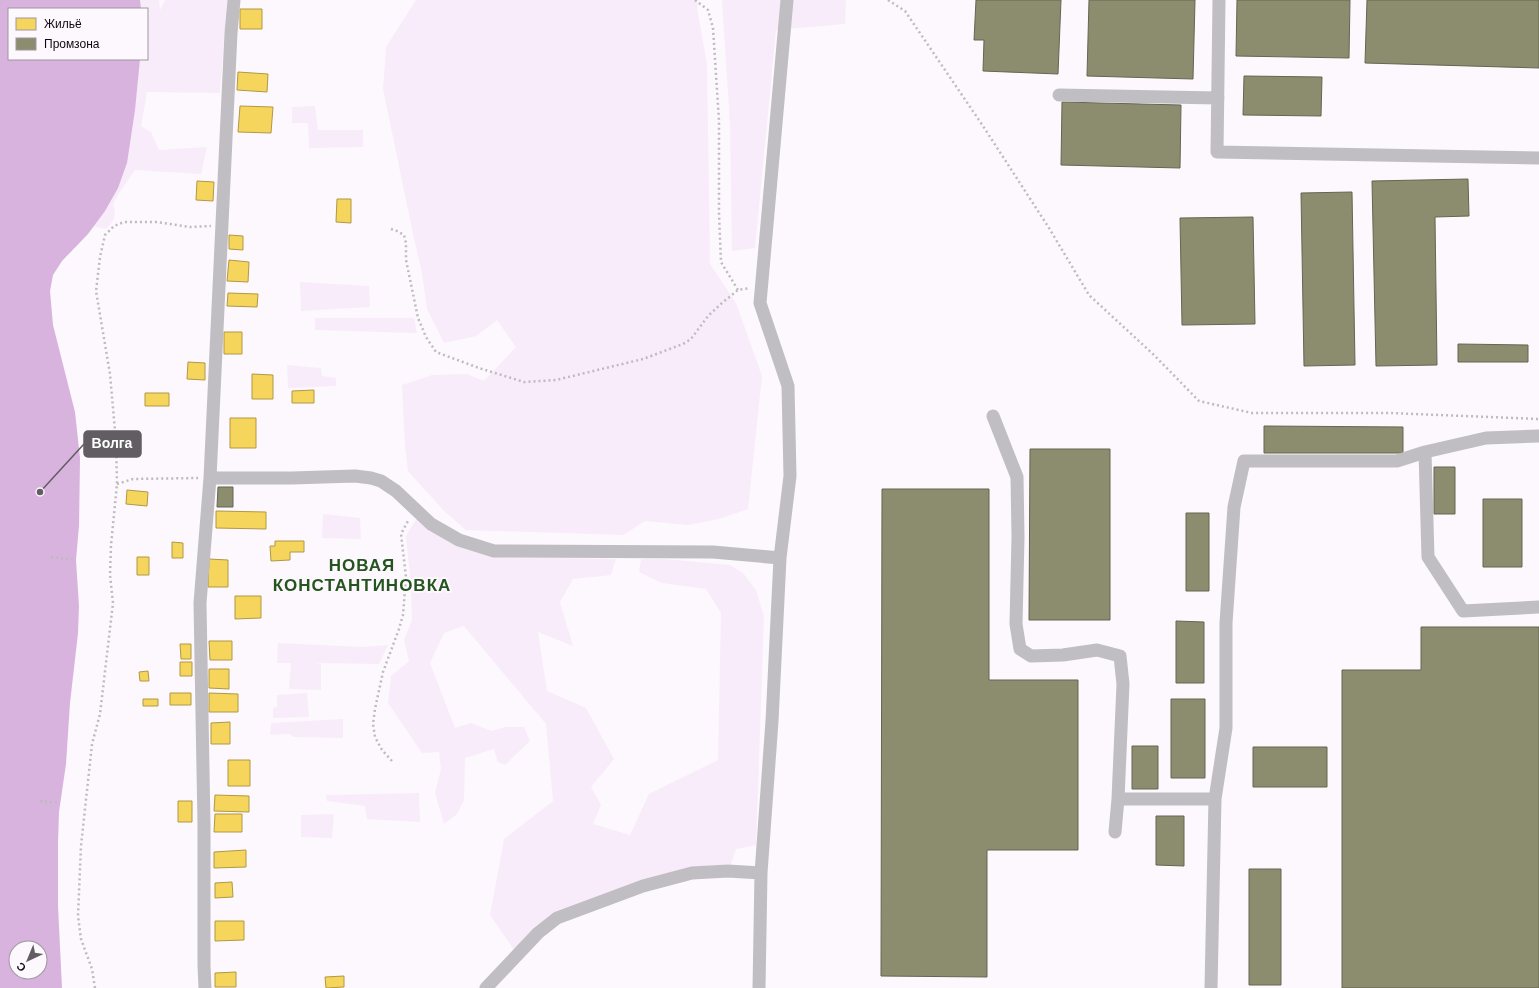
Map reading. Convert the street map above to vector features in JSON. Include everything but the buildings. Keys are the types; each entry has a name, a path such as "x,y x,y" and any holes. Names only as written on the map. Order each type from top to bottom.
{"street":[{"path":"205,988 200,603 210,478 231,33 234,0"},
{"path":"759,988 761,873 772,721 780,558 790,476 788,386 760,303 787,0"},
{"path":"1219,0 1217,152 1539,158"},
{"path":"1059,95 1218,98"},
{"path":"993,416 1017,477 1018,536 1016,624 1020,649 1031,656 1063,655 1097,650 1120,656 1124,684 1115,832"},
{"path":"1211,988 1215,799 1226,728 1226,623 1234,507 1244,462 1397,461 1425,452 1486,438 1539,436"},
{"path":"1425,452 1428,557 1463,611 1539,607"},
{"path":"210,478 355,476 381,481 396,491 432,524 459,540 494,551 713,552 780,558"},
{"path":"1118,799 1215,799"},
{"path":"486,988 538,933 557,918 643,886 692,873 728,871 761,873"}],"path":[{"path":"695,0 708,10 714,28 719,121 719,214 721,262 738,290"},
{"path":"888,0 906,11 984,126 1049,228 1089,295 1154,355 1199,401 1252,413 1390,413 1539,419"},
{"path":"96,988 92,970 81,940 78,916 81,846 92,744 100,714 114,603 110,575 111,545 117,484 116,442 110,374 96,291 100,257 105,235 114,226 124,222 157,222 190,227 222,225"},
{"path":"391,229 404,235 406,243 407,267 418,318 426,337 436,352 479,368 524,382 556,380 642,360 684,344 691,339 708,316 738,290 762,286"},
{"path":"117,484 133,479 210,478"},
{"path":"392,761 382,750 376,737 373,724 383,672 403,615 406,577 401,534 414,508"},
{"path":"51,557 76,560"},
{"path":"40,801 60,803"}],"shaded area":[{"path":"0,0 140,0 141,8 8,8 8,60 140,60 135,110 127,163 118,188 105,211 88,234 62,261 53,275 50,291 53,325 75,412 80,458 79,526 76,560 79,606 78,633 70,703 66,764 59,812 58,906 62,988 0,988"},
{"path":"139,0 159,0 160,10 165,0 227,0 220,93 147,92 141,126 151,132 159,150 207,147 201,174 135,170 113,204 115,215 106,229 88,225 130,60 148,60 148,8 139,8"},
{"path":"416,0 698,0 697,8 707,64 710,264 736,303 762,376 748,509 719,519 688,525 645,521 623,535 466,530 444,511 408,471 405,446 402,385 432,375 467,374 484,381 516,347 497,320 476,336 444,343 427,309 422,273 383,89 386,47"},
{"path":"722,0 846,0 845,24 776,30 755,248 732,251 730,124"},
{"path":"315,106 318,130 363,130 363,147 309,148 308,123 292,123 292,107"},
{"path":"300,282 369,286 370,307 301,311"},
{"path":"315,318 414,318 417,333 315,330"},
{"path":"287,365 321,368 322,376 336,378 336,386 288,388"},
{"path":"323,514 360,518 361,539 322,538"},
{"path":"418,516 492,557 616,559 611,575 573,579 560,602 573,646 538,632 547,691 586,708 614,759 591,787 601,805 593,824 630,835 649,794 718,760 721,613 706,589 662,583 639,572 641,559 665,559 730,565 743,573 756,590 764,616 756,845 736,849 731,864 692,867 557,914 515,951 490,915 504,839 553,801 546,724 464,626 444,633 430,663 455,728 471,723 491,731 505,727 524,727 530,741 505,765 498,762 494,749 465,758 464,800 457,814 444,824 435,793 441,769 439,752 422,753 388,703 391,676 409,661 404,640 412,620 411,586 406,536"},
{"path":"278,643 361,647 388,645 379,664 316,663 321,664 321,690 289,689 291,663 277,663"},
{"path":"307,693 309,717 273,718 273,708 277,707 277,695"},
{"path":"343,719 343,738 294,737 289,734 270,735 271,723"},
{"path":"419,793 420,822 367,819 365,806 327,801 326,795"},
{"path":"334,814 332,838 301,837 301,815"}],"place":[{"name":"Волга","path":"40,492"}],"district":[{"name":"НОВАЯ КОНСТАНТИНОВКА","path":"362,575"}]}
